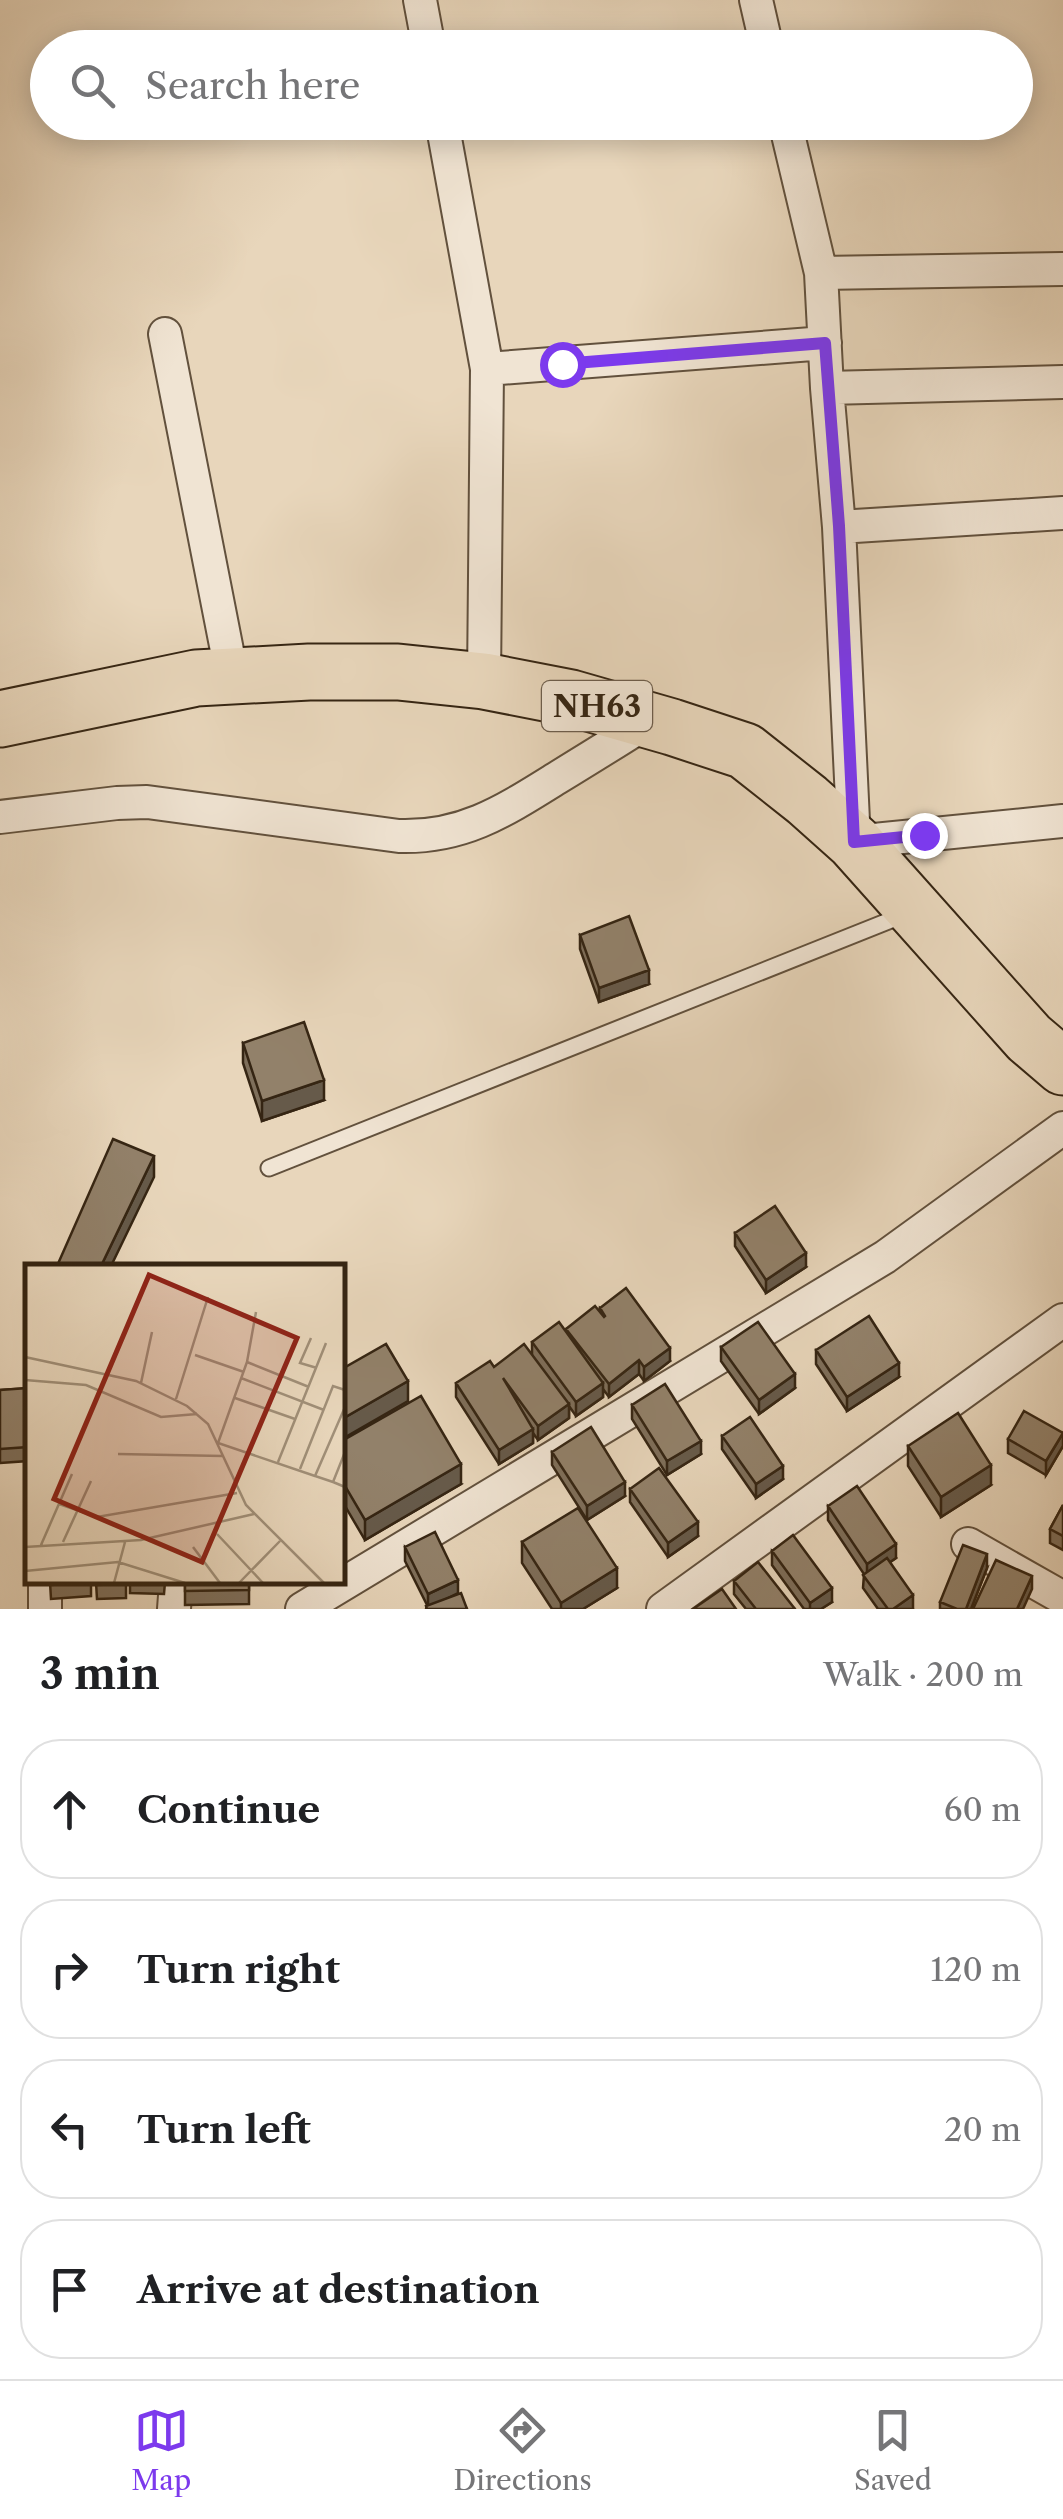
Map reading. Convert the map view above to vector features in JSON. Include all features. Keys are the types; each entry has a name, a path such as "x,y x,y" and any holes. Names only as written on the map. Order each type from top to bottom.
{"highway":[{"name":"NH63","path":"0,718 196,678 398,672 572,698 746,751 854,842 1029,1038 1063,1067"}],"street":[{"path":"420,0 425,30"},
{"path":"756,0 763,30"},
{"path":"445,140 486,369 484,682"},
{"path":"789,140 821,273 839,526 854,842 1063,821"},
{"path":"821,273 1063,269"},
{"path":"165,334 232,676"},
{"path":"486,369 825,343"},
{"path":"827,388 1063,382"},
{"path":"839,526 1063,512"},
{"path":"0,817 117,802 147,802 399,836 438,835 501,813 650,720"},
{"path":"345,1583 884,1256 1063,1128"},
{"path":"663,1609 1063,1320"},
{"path":"968,1544 1063,1598"},
{"path":"174,1609 176,1584"},
{"path":"302,1609 343,1584"}],"lane":[{"path":"269,1168 915,910"}],"building":[{"path":"629,916 649,970 599,988 580,935"},
{"path":"304,1022 324,1080 262,1101 243,1043"},
{"path":"113,1139 154,1156 102,1264 58,1264"},
{"path":"775,1206 806,1253 766,1280 735,1233"},
{"path":"626,1288 670,1348 644,1367 639,1360 609,1384 566,1329 595,1306 604,1317 600,1308"},
{"path":"869,1316 899,1363 847,1397 816,1350"},
{"path":"559,1322 603,1383 576,1402 532,1342"},
{"path":"758,1322 795,1374 759,1400 721,1347"},
{"path":"386,1344 408,1381 345,1417 345,1367"},
{"path":"524,1344 569,1404 538,1426 503,1378 533,1429 499,1450 456,1383 490,1361 494,1367"},
{"path":"665,1384 701,1441 667,1461 632,1405"},
{"path":"25,1388 25,1447 0,1449 0,1390"},
{"path":"421,1396 461,1464 365,1520 345,1486 345,1439"},
{"path":"1024,1411 1063,1433 1046,1461 1008,1439"},
{"path":"958,1413 991,1465 941,1497 908,1446"},
{"path":"750,1417 783,1466 756,1484 722,1436"},
{"path":"591,1427 625,1482 587,1506 552,1452"},
{"path":"659,1468 698,1522 668,1543 630,1489"},
{"path":"857,1486 896,1544 867,1564 828,1506"},
{"path":"1063,1505 1063,1536 1050,1529"},
{"path":"578,1508 617,1568 561,1603 522,1542"},
{"path":"435,1532 458,1580 428,1594 405,1547"},
{"path":"793,1535 832,1588 810,1603 772,1551"},
{"path":"963,1545 987,1554 966,1609 957,1609 940,1602"},
{"path":"887,1558 913,1595 893,1609 888,1609 863,1575"},
{"path":"996,1560 1032,1576 1017,1609 973,1609"},
{"path":"758,1562 795,1609 756,1609 734,1581"},
{"path":"185,1584 249,1584 249,1590 185,1591"},
{"path":"722,1589 736,1609 693,1609"},
{"path":"461,1593 467,1609 427,1609 426,1606"}],"route":[{"path":"562,364 825,343 839,526 854,842 924,835"}]}
